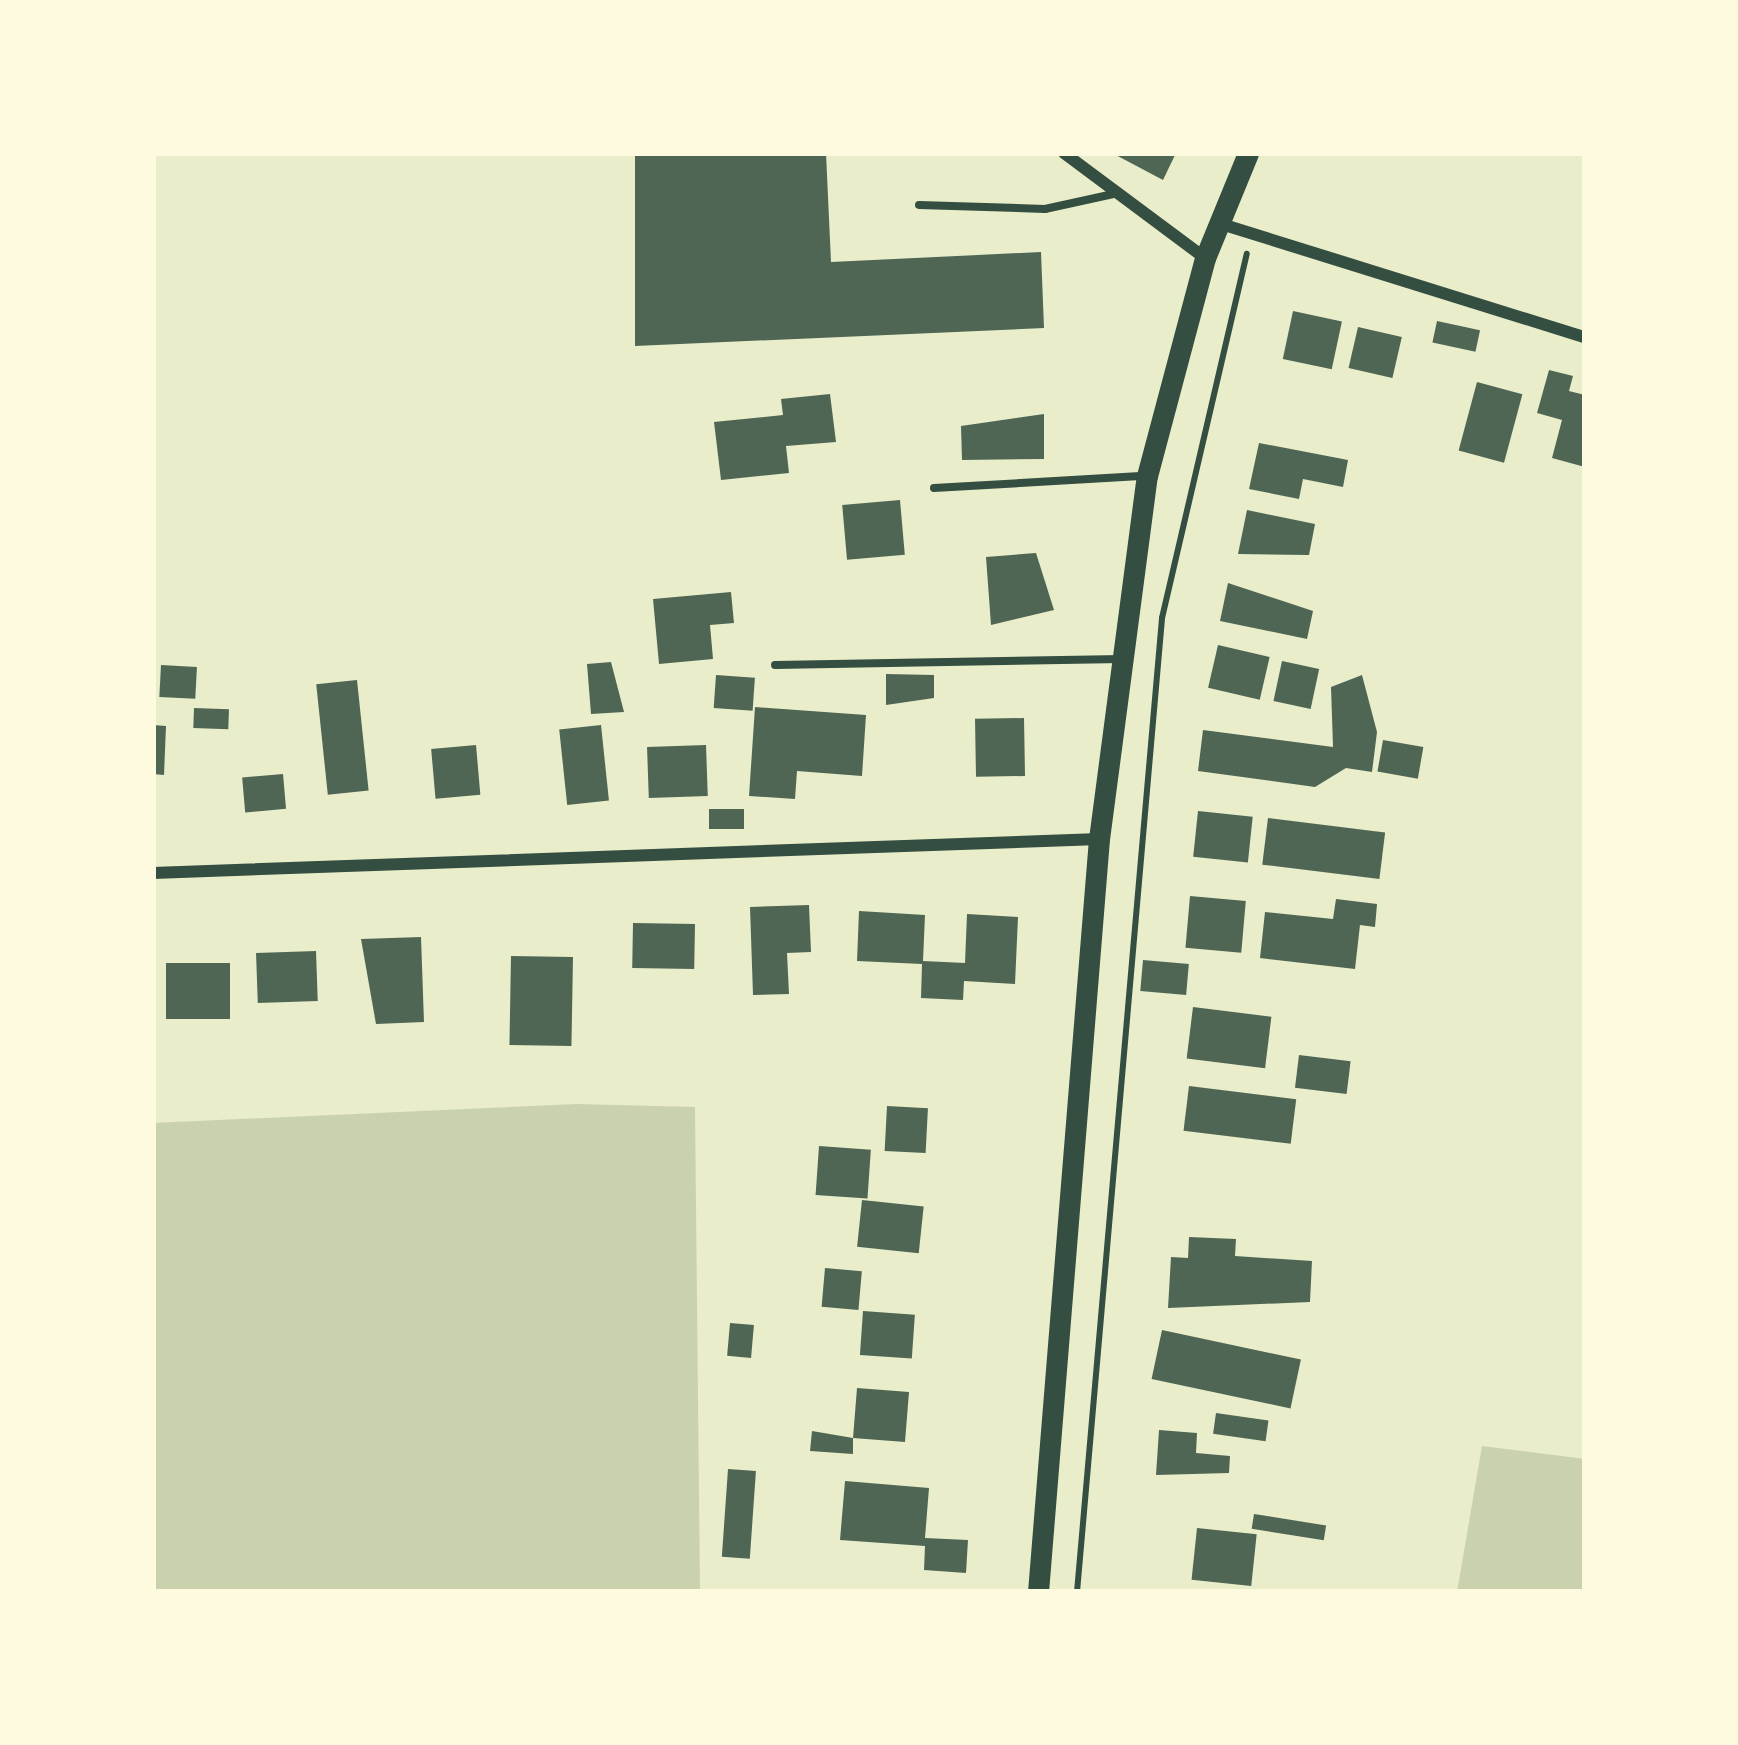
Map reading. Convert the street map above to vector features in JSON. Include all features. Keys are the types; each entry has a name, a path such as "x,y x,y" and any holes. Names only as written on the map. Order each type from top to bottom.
{"main road":[{"path":"1038,1592 1099,839 1147,476 1205,258 1248,153"}],"street":[{"path":"1064,153 1113,194 1205,258"},
{"path":"1218,223 1585,337"},
{"path":"153,873 1099,839"}],"lane":[{"path":"919,205 1046,209 1113,194"},
{"path":"934,488 1147,476"},
{"path":"775,665 1124,658"}],"path":[{"path":"1077,1592 1162,618 1202,413 1253,233"}],"green space":[{"path":"576,1104 695,1107 700,1592 153,1592 153,1123"},
{"path":"1482,1446 1585,1459 1585,1592 1457,1592"}],"building":[{"path":"635,153 826,153 831,262 1041,252 1044,328 635,346"},
{"path":"1112,153 1176,153 1163,180"},
{"path":"1293,311 1342,321 1332,369 1283,359"},
{"path":"1437,321 1480,330 1475,352 1432,343"},
{"path":"1358,327 1402,337 1392,378 1349,368"},
{"path":"1549,370 1573,376 1569,391 1585,395 1585,467 1552,458 1562,420 1537,413"},
{"path":"1477,382 1522,394 1504,463 1459,451"},
{"path":"830,394 836,442 786,446 789,473 721,480 714,422 783,415 781,399"},
{"path":"1044,414 1044,459 962,460 961,426"},
{"path":"1259,443 1348,460 1343,487 1303,479 1299,499 1249,489"},
{"path":"900,500 905,555 847,560 842,505"},
{"path":"1247,510 1315,524 1309,555 1238,554"},
{"path":"1036,553 1054,610 991,625 986,557"},
{"path":"1228,583 1313,611 1307,639 1220,621"},
{"path":"731,592 734,623 710,625 713,659 659,664 653,599"},
{"path":"1218,645 1270,657 1260,700 1208,688"},
{"path":"1282,661 1319,669 1311,709 1273,701"},
{"path":"611,662 624,712 591,714 587,664"},
{"path":"161,665 197,667 195,699 159,697"},
{"path":"886,674 934,675 934,698 886,705"},
{"path":"716,675 755,678 753,711 714,708"},
{"path":"1362,675 1377,732 1372,772 1346,768 1315,787 1198,771 1203,730 1333,747 1331,687"},
{"path":"357,680 369,790 328,795 316,684"},
{"path":"755,707 866,715 862,776 797,771 795,799 749,796"},
{"path":"194,708 229,709 228,729 193,728"},
{"path":"1024,718 1025,776 976,777 975,719"},
{"path":"153,725 166,726 164,775 153,774"},
{"path":"601,725 609,801 567,805 559,729"},
{"path":"1383,740 1423,747 1418,779 1377,772"},
{"path":"476,745 480,795 436,799 431,749"},
{"path":"706,745 708,796 649,798 647,747"},
{"path":"283,774 286,809 245,812 242,778"},
{"path":"709,809 744,809 744,829 709,829"},
{"path":"1198,811 1253,817 1248,862 1193,857"},
{"path":"1268,818 1385,832 1379,879 1262,865"},
{"path":"1190,896 1246,901 1241,953 1185,948"},
{"path":"1336,899 1377,904 1375,927 1360,925 1355,969 1260,958 1265,912 1333,919"},
{"path":"809,905 811,952 787,953 789,994 753,995 750,907"},
{"path":"859,911 925,915 923,961 965,963 967,914 1018,917 1015,984 964,981 963,1000 921,998 922,964 857,961"},
{"path":"633,923 695,924 694,969 632,968"},
{"path":"421,937 424,1022 376,1024 361,939"},
{"path":"316,951 318,1001 258,1003 256,953"},
{"path":"511,956 573,957 571,1046 509,1045"},
{"path":"1143,960 1189,964 1186,995 1140,991"},
{"path":"166,963 230,963 230,1019 166,1019"},
{"path":"1193,1007 1271,1017 1265,1068 1187,1059"},
{"path":"1299,1055 1351,1061 1347,1094 1295,1088"},
{"path":"1189,1086 1296,1099 1291,1144 1184,1131"},
{"path":"887,1106 928,1108 926,1153 885,1151"},
{"path":"819,1146 871,1150 867,1199 816,1195"},
{"path":"862,1200 924,1206 919,1253 857,1247"},
{"path":"1189,1237 1236,1239 1235,1256 1312,1261 1310,1302 1168,1308 1171,1257 1188,1258"},
{"path":"825,1268 862,1271 858,1310 822,1307"},
{"path":"863,1311 915,1315 912,1359 860,1355"},
{"path":"730,1323 754,1325 751,1358 727,1356"},
{"path":"1162,1330 1301,1360 1291,1408 1152,1379"},
{"path":"857,1388 909,1392 905,1442 853,1438"},
{"path":"1216,1413 1268,1420 1266,1441 1213,1434"},
{"path":"1159,1430 1197,1433 1196,1453 1230,1456 1229,1473 1156,1475"},
{"path":"812,1431 853,1438 853,1454 810,1451"},
{"path":"728,1469 756,1471 750,1559 722,1557"},
{"path":"845,1481 929,1488 925,1538 968,1540 966,1573 924,1570 925,1546 840,1540"},
{"path":"1254,1514 1326,1525 1324,1540 1252,1529"},
{"path":"1197,1528 1257,1534 1251,1586 1192,1580"}]}
